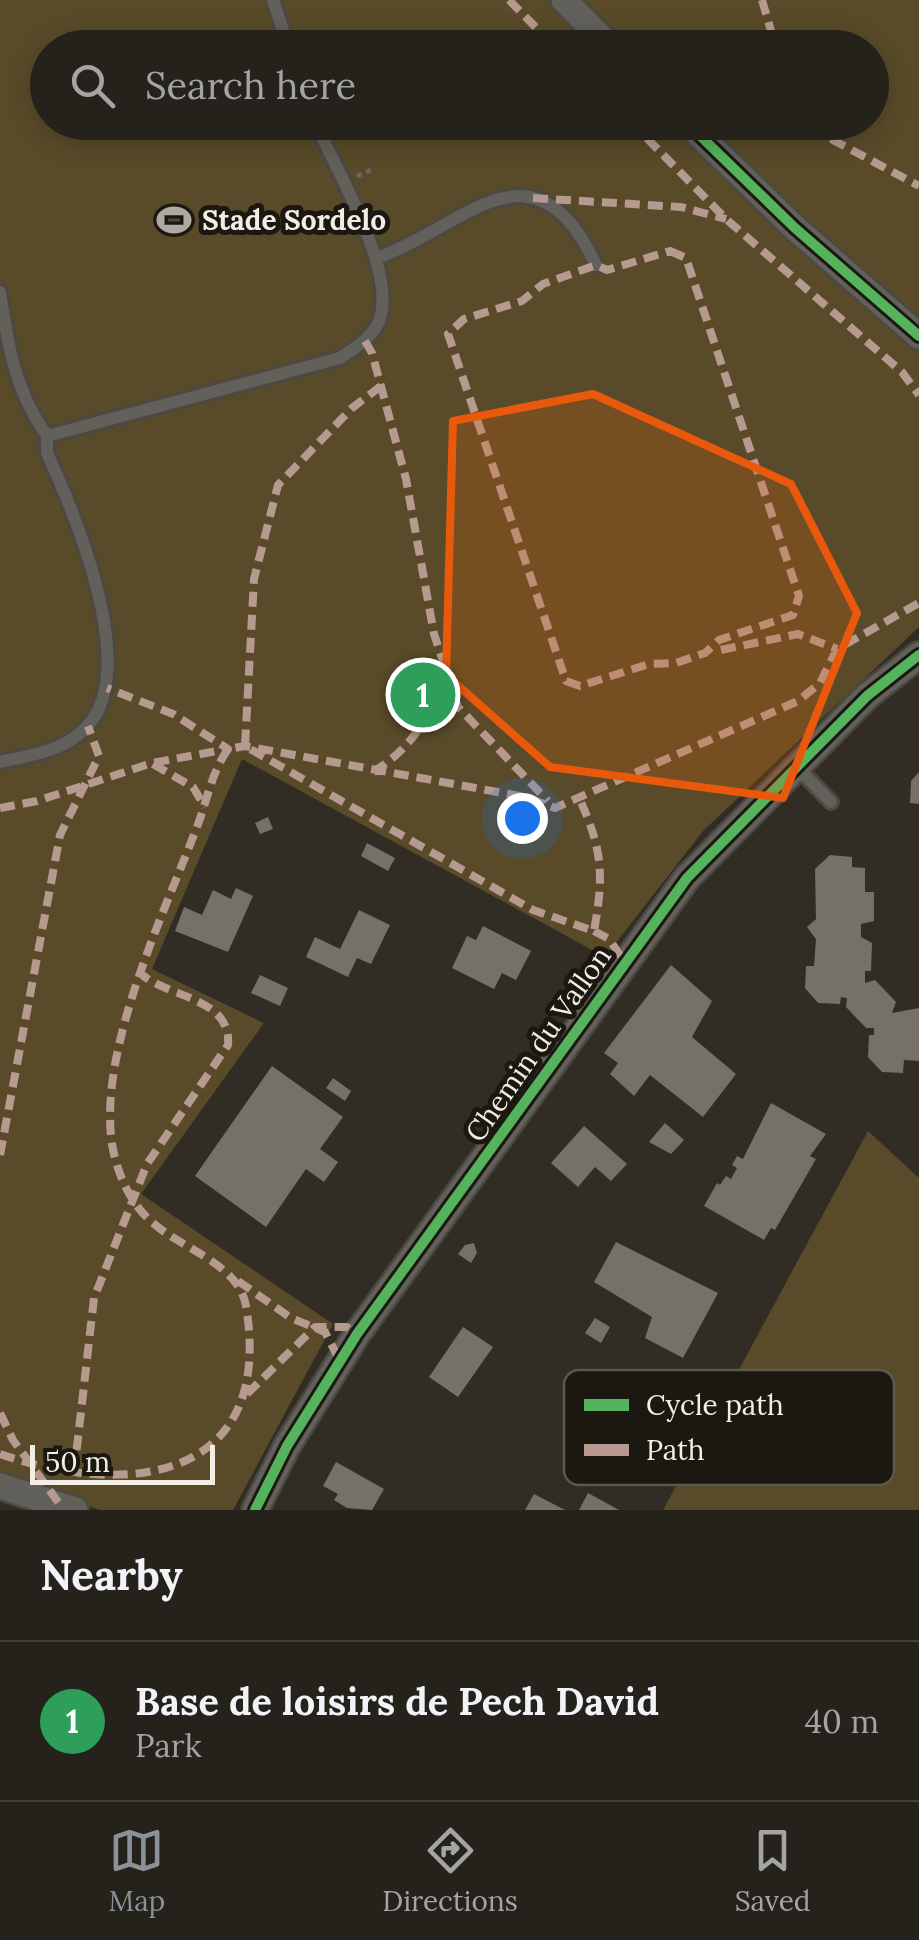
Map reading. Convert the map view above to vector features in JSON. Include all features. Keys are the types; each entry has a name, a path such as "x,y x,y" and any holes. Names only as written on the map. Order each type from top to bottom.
{"street":[{"path":"564,0 593,30"},
{"path":"705,140 808,239 919,336"},
{"name":"Chemin du Vallon","path":"254,1510 357,1334 687,878 867,696 919,655"},
{"path":"0,1486 75,1510"}],"lane":[{"path":"274,0 283,30"},
{"path":"48,436 340,358 365,342 378,323 383,303 377,258 323,140"},
{"path":"377,258 488,199 533,198 569,217 596,265"},
{"path":"0,292 11,361 26,406 48,436 46,452 102,609 107,688 94,718 70,741 0,762"},
{"path":"796,766 831,802"}],"highlighted area":[{"path":"593,394 791,484 857,613 783,798 550,767 446,675 453,421"}],"shaded area":[{"path":"0,0 919,0 919,627 703,831 605,957 242,759 152,969 264,1023 141,1194 333,1324 233,1510 100,1510 0,1477"},
{"path":"868,1131 919,1178 919,1510 663,1510 677,1485 894,1485 894,1370 739,1370"}],"building":[{"path":"919,772 919,804 910,803 911,781"},
{"path":"268,817 273,829 260,834 255,823"},
{"path":"367,843 395,858 388,871 361,856"},
{"path":"830,855 852,857 852,867 865,868 865,892 874,892 874,921 861,924 861,937 872,943 871,971 865,971 865,983 875,980 896,1002 892,1013 919,1008 919,1061 904,1060 903,1073 882,1072 868,1057 869,1035 874,1035 874,1028 866,1028 846,1007 847,998 841,997 840,1004 818,1003 805,988 806,966 814,966 816,939 807,927 816,919 815,869"},
{"path":"236,888 253,896 228,952 175,931 184,907 202,915 213,890 231,899"},
{"path":"359,910 390,925 371,964 357,958 348,977 306,957 315,937 340,949"},
{"path":"483,926 531,951 516,980 502,973 494,989 452,968 467,936 476,940"},
{"path":"671,965 712,1001 692,1037 736,1074 703,1117 650,1075 634,1096 610,1074 618,1063 604,1053"},
{"path":"260,975 288,988 280,1006 251,993"},
{"path":"272,1066 343,1117 320,1149 338,1162 324,1182 306,1169 266,1227 195,1176"},
{"path":"333,1078 351,1091 345,1101 326,1088"},
{"path":"771,1103 826,1134 810,1156 816,1159 775,1230 771,1228 764,1240 704,1206 717,1183 720,1185 726,1176 731,1179 737,1168 732,1165 737,1156 743,1159"},
{"path":"665,1123 684,1140 671,1154 649,1142"},
{"path":"584,1126 627,1164 611,1181 595,1167 578,1187 551,1163"},
{"path":"616,1242 718,1293 683,1358 645,1338 652,1317 594,1282"},
{"path":"474,1243 477,1253 471,1263 458,1254 465,1245"},
{"path":"595,1318 610,1327 601,1343 585,1333"},
{"path":"463,1327 493,1347 458,1397 429,1377"},
{"path":"336,1462 384,1489 372,1510 347,1508 334,1500 338,1494 323,1486"},
{"path":"588,1493 619,1510 579,1510"},
{"path":"534,1494 565,1510 525,1510"}],"marked path":[{"path":"509,0 538,30"},
{"path":"762,0 771,30"},
{"path":"649,140 726,219 902,372 919,395"},
{"path":"833,140 919,186"},
{"path":"533,198 681,207 726,219"},
{"path":"670,251 686,258 799,596 793,615 719,640 705,653 676,663 649,664 580,686 566,681 448,334 464,319 522,301 543,284 596,265 607,270 670,251"},
{"path":"365,341 372,353 406,479 434,634 458,707 548,801"},
{"path":"381,386 352,408 278,485 254,579 245,746 533,910 594,931 599,863 593,833 579,798"},
{"path":"0,1454 49,1468 97,1474 142,1473 182,1462 215,1441 238,1409 249,1364 246,1306 241,1291 221,1268 165,1232 138,1207 114,1155 110,1107 114,1068 136,985 213,779 228,749 245,746 525,797 555,808 798,701 820,683 837,649 919,603"},
{"path":"721,650 798,634 837,649"},
{"path":"373,772 399,752 419,729 447,673"},
{"path":"0,808 37,801 152,763 228,749 173,714 107,688"},
{"path":"0,1155 60,835 99,756 88,726"},
{"path":"153,764 193,787 205,807"},
{"path":"594,931 609,939 624,961"},
{"path":"74,1473 94,1298 147,1164 228,1045 220,1017 196,1000 140,973"},
{"path":"238,1281 291,1318 325,1332 340,1361"},
{"path":"247,1394 315,1327 347,1327 357,1334"},
{"path":"0,1413 13,1440 61,1506"}],"cycle path":[{"path":"705,140 795,228 919,336"},
{"path":"255,1510 287,1446 357,1334 687,878 867,696 919,655"}],"place":[{"name":"Stade Sordelo","path":"174,220"},
{"name":"Base de loisirs de Pech David","path":"423,695"}]}
